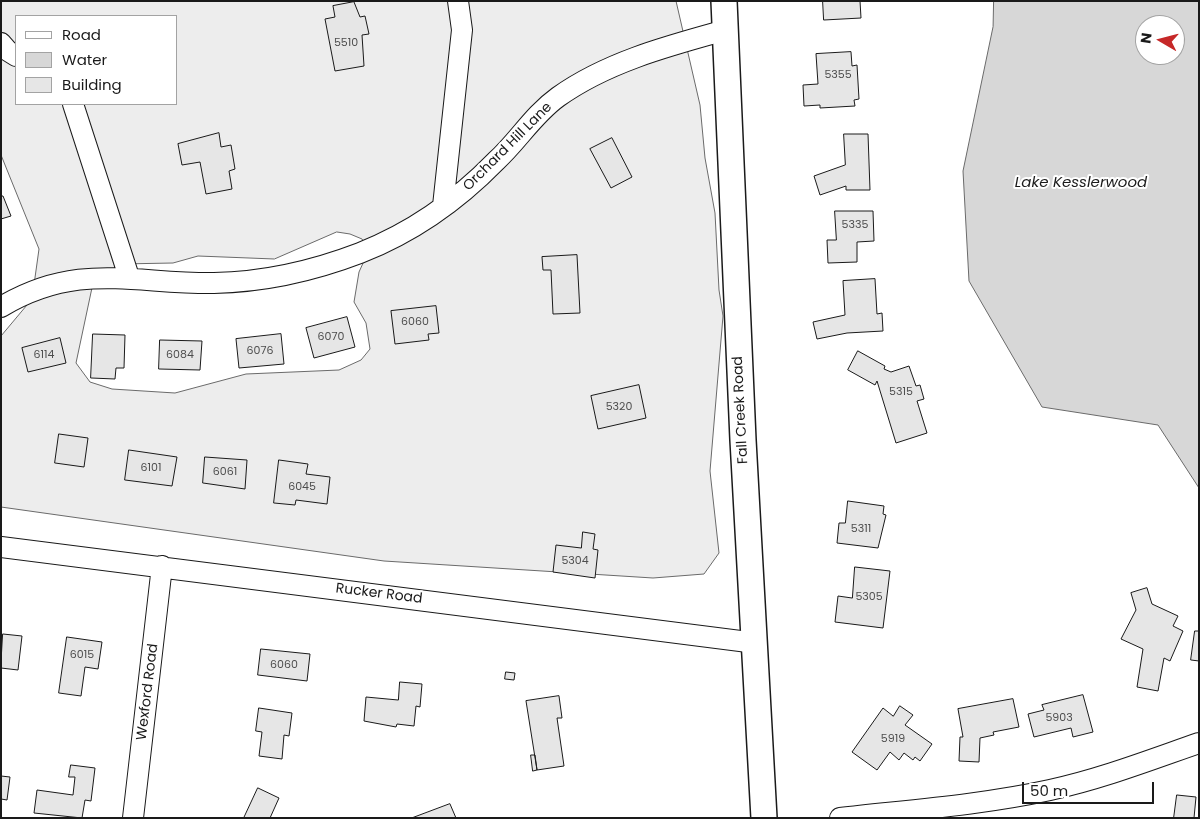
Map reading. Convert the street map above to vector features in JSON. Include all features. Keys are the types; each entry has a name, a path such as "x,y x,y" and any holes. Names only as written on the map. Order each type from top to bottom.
{"main road":[{"name":"Fall Creek Road","path":"724,1 742,440 756,643 764,818"}],"street":[{"path":"443,206 462,30 458,1"},
{"name":"Orchard Hill Lane","path":"1,307 26,294 59,283 92,278 128,277 215,283 289,274 360,253 410,228 482,176 544,109 577,84 622,63 726,30"},
{"path":"1,43 15,55"},
{"path":"73,105 128,277"},
{"name":"Rucker Road","path":"1,546 756,643"},
{"name":"Wexford Road","path":"133,818 162,566"},
{"path":"840,818 978,803 1027,795 1094,779 1199,743"}],"shaded area":[{"path":"1,1 676,1 700,105 705,158 715,213 719,290 723,316 710,471 719,553 704,574 653,578 384,561 1,507 1,336 32,299 39,249 1,155","holes":["337,232 350,234 362,239 369,250 359,272 354,302 366,323 370,349 361,360 339,370 246,374 175,393 112,389 90,382 76,363 93,283 120,264 173,263 198,256 274,259"]}],"water":[{"name":"Lake Kesslerwood","path":"994,1 1199,1 1199,488 1158,425 1042,407 969,281 963,171 993,27"}],"building":[{"path":"823,1 860,1 861,18 824,20"},
{"path":"354,2 360,17 365,16 369,34 362,35 364,66 335,71 325,19 335,17 333,6"},
{"path":"851,52 852,66 857,65 859,99 854,100 855,106 820,108 820,105 804,106 803,85 818,84 816,54"},
{"path":"219,133 221,147 231,145 235,169 229,171 232,189 206,194 200,162 182,165 178,144"},
{"path":"844,134 868,134 870,190 846,190 846,186 820,195 814,176 845,165"},
{"path":"612,138 632,177 611,188 590,149"},
{"path":"1,196 3,196 11,216 1,219"},
{"path":"835,211 873,211 874,241 857,242 857,262 828,263 827,240 836,240"},
{"path":"577,255 580,313 553,314 551,270 543,270 542,257"},
{"path":"875,279 877,314 882,313 883,331 847,333 817,339 813,322 845,315 843,281"},
{"path":"436,306 439,333 428,334 429,340 395,344 391,311"},
{"path":"347,317 355,347 314,358 306,328"},
{"path":"93,334 125,335 124,368 116,368 115,379 91,378"},
{"path":"281,334 284,364 239,368 236,339"},
{"path":"60,338 66,363 28,372 22,348"},
{"path":"160,340 202,341 200,370 159,369"},
{"path":"858,351 885,366 884,369 891,372 909,366 916,386 920,385 924,399 917,401 927,433 896,443 877,381 875,385 848,370"},
{"path":"639,385 646,418 598,429 591,396"},
{"path":"59,434 88,438 84,467 55,463"},
{"path":"129,450 177,457 172,486 125,480"},
{"path":"205,457 247,460 245,489 203,483"},
{"path":"279,460 308,464 306,474 330,477 327,504 296,500 295,505 274,503"},
{"path":"848,501 884,506 883,514 886,515 878,548 837,543 839,523 845,523"},
{"path":"583,532 595,534 593,549 598,550 595,578 553,572 556,545 581,548"},
{"path":"855,567 890,571 883,628 835,622 838,596 852,598"},
{"path":"1147,588 1152,604 1178,616 1173,626 1183,631 1170,661 1164,658 1158,691 1137,687 1143,649 1121,639 1136,610 1131,593"},
{"path":"1195,631 1199,631 1199,661 1191,660"},
{"path":"3,634 22,636 18,670 1,668"},
{"path":"67,637 102,642 98,669 85,667 81,696 59,693"},
{"path":"261,649 310,654 307,681 258,675"},
{"path":"506,672 515,673 514,680 505,679"},
{"path":"400,682 422,684 420,707 416,706 414,726 397,724 396,727 364,721 366,697 398,700"},
{"path":"1083,695 1093,732 1073,737 1071,728 1034,737 1028,714 1044,710 1042,705"},
{"path":"559,696 562,718 557,718 564,766 537,770 526,701"},
{"path":"1013,699 1019,727 993,732 994,735 980,738 979,762 959,761 960,737 963,737 958,709"},
{"path":"900,706 913,715 905,725 932,744 920,761 915,757 913,760 904,753 899,760 890,752 877,770 852,752 883,708 893,716"},
{"path":"259,708 292,713 289,736 284,735 282,759 259,756 262,732 256,731"},
{"path":"531,755 535,755 537,770 533,771"},
{"path":"71,765 95,768 91,801 85,800 82,818 34,813 37,790 73,795 75,777 69,777"},
{"path":"1,776 10,777 7,800 1,799"},
{"path":"258,788 279,798 270,818 244,818"},
{"path":"1177,795 1196,797 1194,818 1174,818"},
{"path":"450,804 456,818 412,818"}]}
